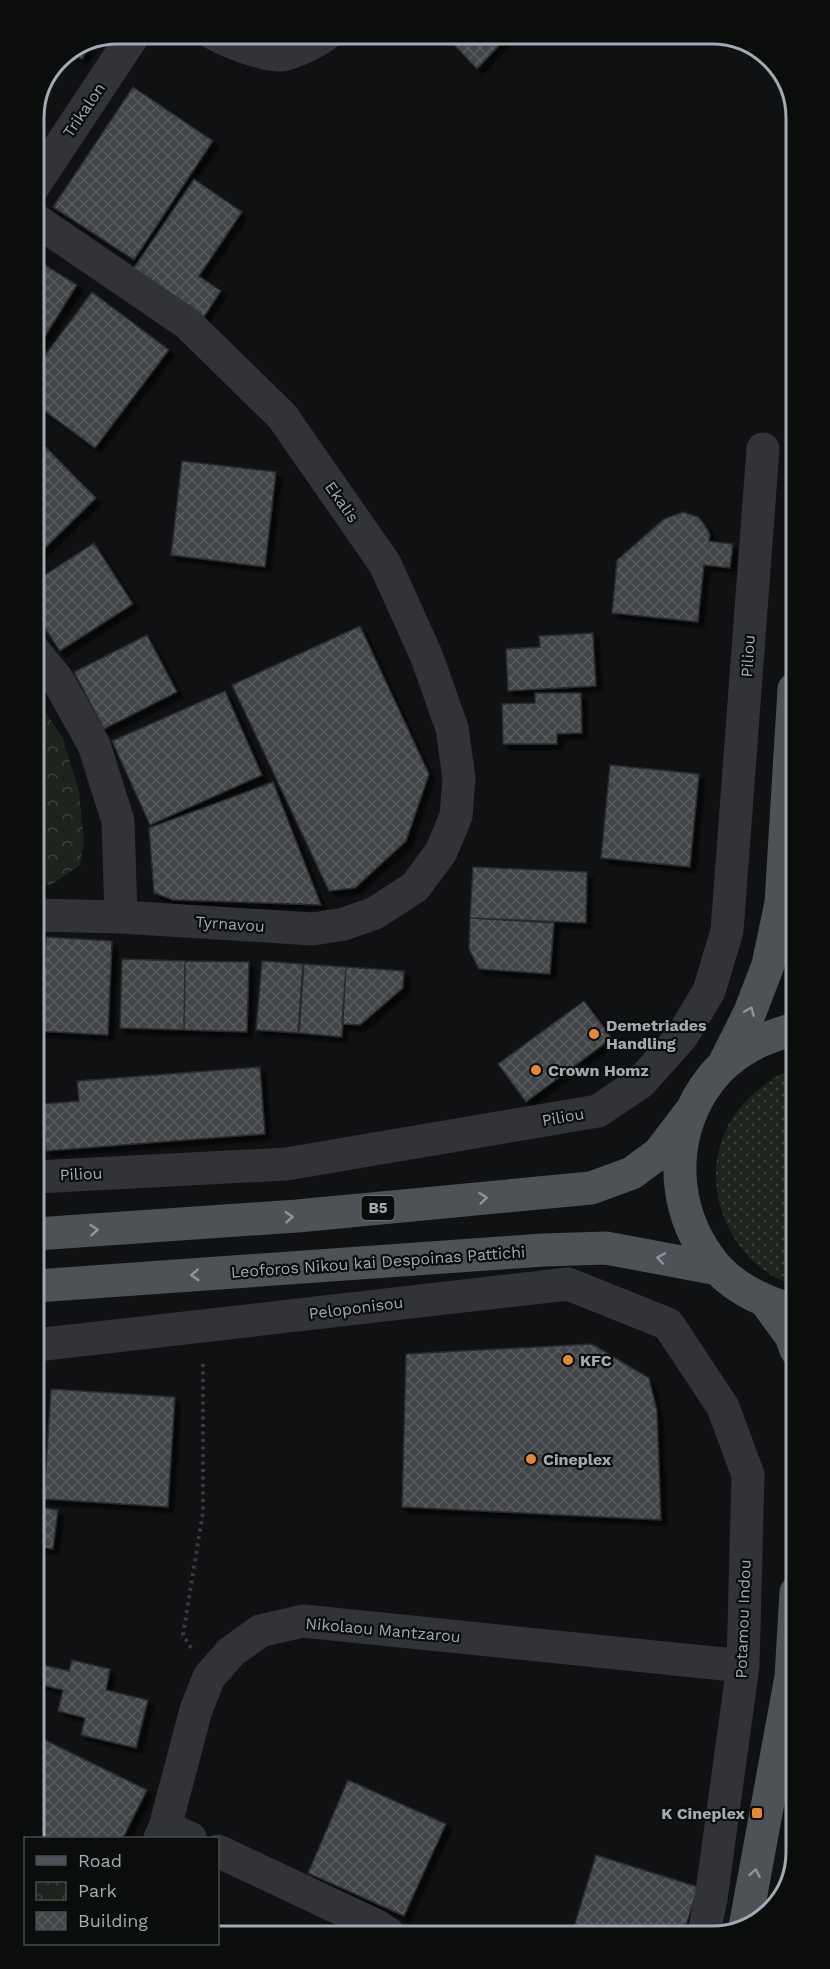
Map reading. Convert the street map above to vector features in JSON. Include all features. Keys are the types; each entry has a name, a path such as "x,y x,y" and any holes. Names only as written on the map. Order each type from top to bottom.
{"main road":[{"path":"724,1064 750,1012 768,965 781,903 786,821"},
{"name":"B5","path":"43,1233 297,1216 591,1188 632,1173 659,1153 724,1064 745,1048 770,1036 786,1032"},
{"name":"B5","path":"691,1111 682,1138 679,1166 681,1194 688,1221 701,1246 718,1269 741,1288 781,1307"},
{"name":"Leoforos Nikou kai Despoinas Pattichi","path":"43,1285 564,1249 606,1248 718,1269"},
{"path":"781,1307 786,1322"},
{"path":"747,1917 786,1699"}],"street":[{"name":"Trikalon","path":"44,170 128,43"},
{"path":"236,43 249,49 281,55 313,43"},
{"name":"Ekalis","path":"44,225 188,324 282,416 385,564 426,655 452,729 459,778 456,816 449,834 441,852 415,887"},
{"name":"Piliou","path":"43,1177 286,1164 598,1111 641,1082 682,1036 709,991 727,931 763,449"},
{"path":"44,663 57,679 94,745 118,821 121,917"},
{"name":"Tyrnavou","path":"44,915 121,917 313,929 345,924 375,913 415,887"},
{"name":"Peloponisou","path":"43,1344 568,1284 668,1324"},
{"name":"Potamou Indou","path":"668,1324 723,1407 748,1474 743,1666 705,1926"},
{"name":"Nikolaou Mantzarou","path":"171,1835 196,1710 209,1677 231,1652 260,1631 303,1621 743,1666"},
{"path":"219,1851 376,1925"}],"path":[{"path":"203,1355 203,1512 183,1635 209,1677"}],"green space":[{"path":"44,710 63,738 79,792 84,842 80,865 51,885 44,885"},
{"path":"786,1072 786,1282 774,1277 755,1263 739,1245 727,1225 719,1202 716,1179 718,1155 730,1122 752,1095"}],"building":[{"path":"453,44 501,44 477,69"},
{"path":"87,50 82,59 77,56"},
{"path":"133,87 213,141 134,260 53,207"},
{"path":"194,179 242,212 199,276 221,291 202,320 131,272"},
{"path":"44,264 77,285 44,338"},
{"path":"92,292 169,350 95,448 44,410 44,357"},
{"path":"44,445 96,498 44,549"},
{"path":"182,461 276,472 265,567 171,555"},
{"path":"683,512 698,517 710,534 709,541 733,544 730,568 704,565 698,622 612,613 617,560 664,519"},
{"path":"94,543 133,604 60,651 44,627 44,576"},
{"path":"360,626 429,774 406,841 355,888 329,891 232,685"},
{"path":"593,633 596,686 508,691 506,649 540,647 539,636"},
{"path":"147,635 177,692 104,729 74,672"},
{"path":"225,691 262,775 150,825 112,741"},
{"path":"535,693 581,693 582,733 557,734 557,744 503,744 502,704 535,703"},
{"path":"610,765 699,774 690,867 601,858"},
{"path":"273,782 321,905 173,900 154,893 149,828"},
{"path":"473,867 587,872 586,923 470,918"},
{"path":"470,918 554,923 550,974 479,969 469,949"},
{"path":"46,937 112,941 108,1035 43,1031"},
{"path":"122,959 185,961 184,1030 120,1028"},
{"path":"185,961 249,962 247,1032 184,1030"},
{"path":"262,961 303,964 298,1033 256,1030"},
{"path":"304,964 346,967 342,1037 299,1033"},
{"path":"346,967 404,971 403,988 360,1025 342,1024"},
{"path":"584,1001 612,1038 526,1102 498,1064"},
{"path":"260,1067 265,1134 46,1151 43,1104 79,1101 77,1081"},
{"name":"Cineplex","path":"592,1344 649,1378 657,1411 661,1520 402,1507 406,1354"},
{"path":"51,1389 175,1397 168,1507 44,1499"},
{"path":"43,1508 58,1510 53,1549 43,1548"},
{"path":"72,1660 110,1669 106,1690 148,1700 136,1748 81,1735 85,1718 58,1711 63,1690 43,1685 43,1665 69,1671"},
{"path":"43,1739 147,1790 124,1837 44,1837"},
{"path":"348,1780 446,1824 404,1916 308,1873"},
{"path":"596,1855 698,1887 686,1926 574,1926"}],"place":[{"name":"Demetriades Handling","path":"594,1034"},
{"name":"Crown Homz","path":"536,1070"},
{"name":"KFC","path":"568,1360"},
{"name":"Cineplex","path":"531,1459"},
{"name":"K Cineplex","path":"757,1813"}]}
